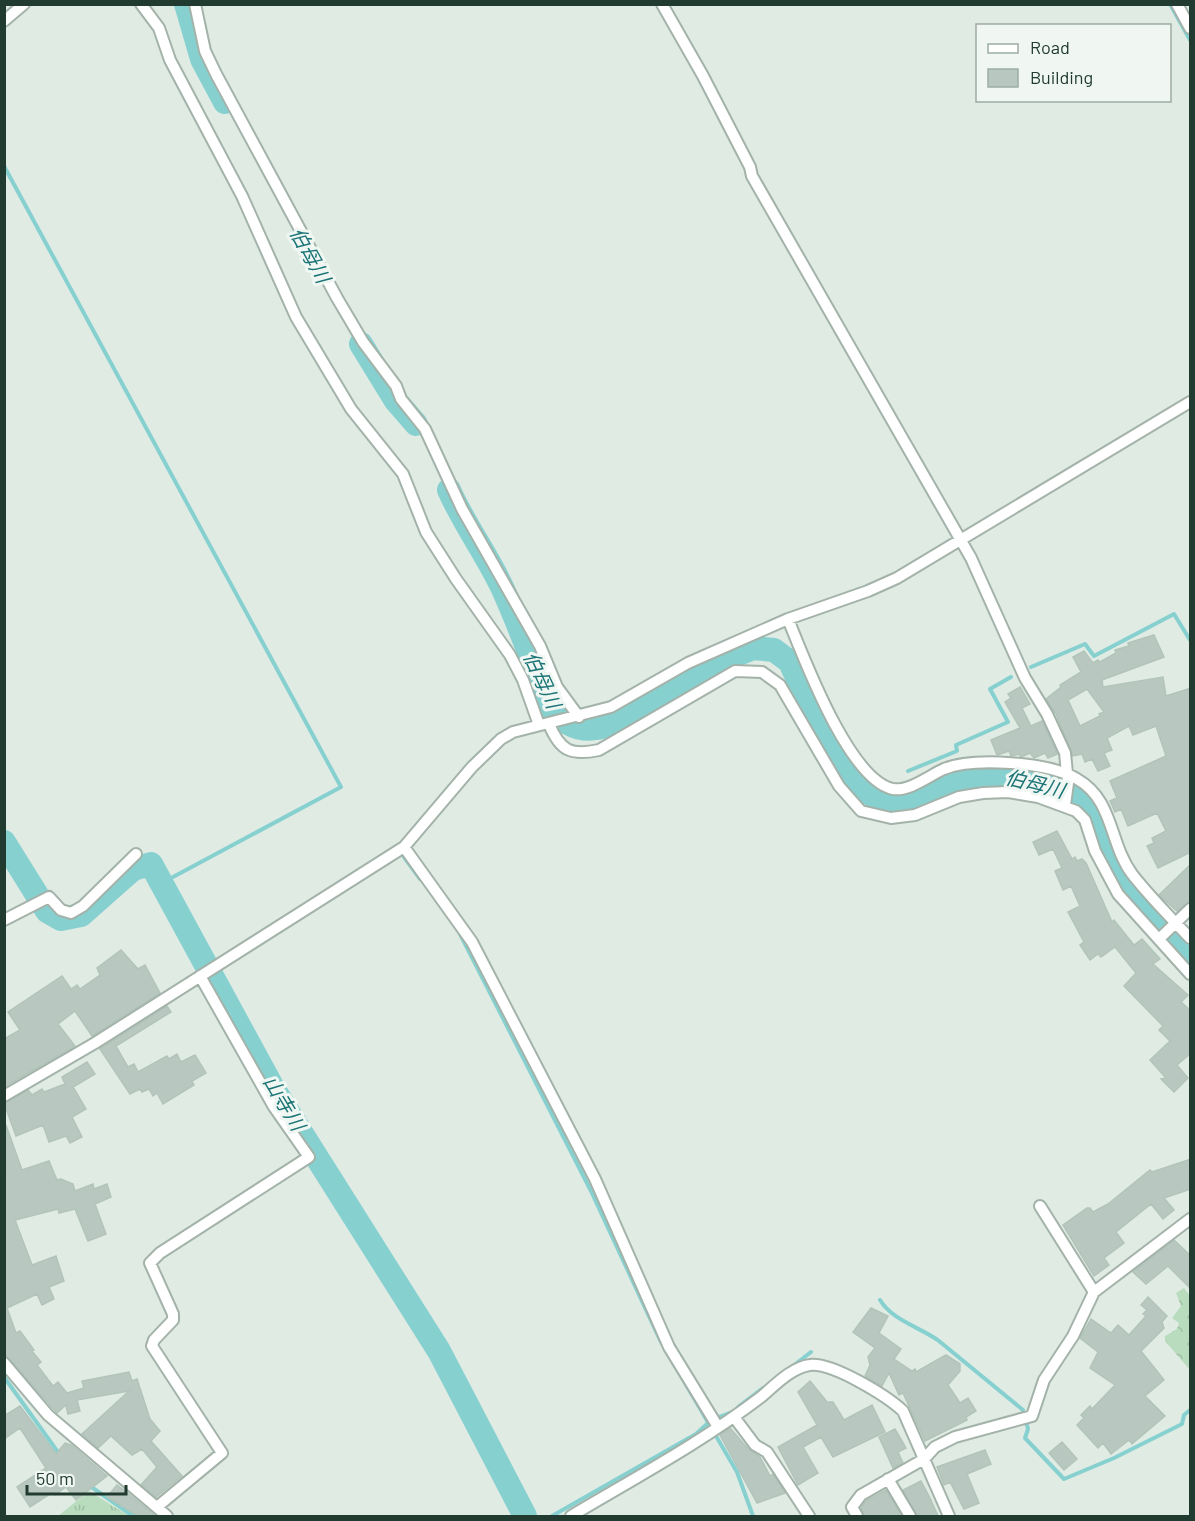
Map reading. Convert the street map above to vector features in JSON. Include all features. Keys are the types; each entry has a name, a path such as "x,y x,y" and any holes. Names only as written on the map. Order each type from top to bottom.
{"street":[{"path":"4,21 24,4"},
{"path":"141,4 159,28 170,60 242,196 296,317 351,409 403,474 426,532 510,655 544,725 556,741 567,750 581,753 599,750 735,671 754,670 770,676 780,685 839,786 861,811 891,818 915,815 959,797 983,792 1008,792 1065,801 1085,820 1095,851 1118,894 1191,974"},
{"path":"195,4 205,51 216,74 337,298 363,342 396,386 401,399 425,429 462,508 540,646 557,687 579,717"},
{"path":"662,4 703,76 750,167 752,176 960,537 1025,678 1047,714 1065,753 1068,778 1065,801"},
{"path":"1177,4 1191,28"},
{"path":"4,1096 86,1049 404,847 472,767 501,739 513,732 579,717 610,707 688,663 788,619 868,591 897,578 960,537 1191,402"},
{"path":"788,619 816,688 837,727 856,757 881,784 895,789 904,788 946,768 994,763 1039,766 1089,786 1107,811 1124,861 1132,874 1191,938"},
{"path":"404,847 472,942 595,1179 669,1347 718,1427"},
{"path":"4,920 49,897 61,910 71,913 83,906 136,854"},
{"path":"1159,939 1191,909"},
{"path":"157,1507 222,1453 152,1346 154,1340 173,1320 173,1314 150,1263 160,1253 309,1157 274,1107 200,975"},
{"path":"1040,1206 1094,1292"},
{"path":"854,1516 852,1507 861,1495 924,1459 935,1447 955,1437 1032,1416 1044,1380 1073,1336 1094,1292 1191,1220"},
{"path":"4,1363 48,1415 167,1516"},
{"path":"571,1516 734,1417 796,1370 811,1365 832,1370 889,1399 903,1411 949,1516"},
{"path":"734,1417 755,1445 767,1452 809,1516"},
{"path":"888,1479 910,1516"}],"green space":[{"path":"1184,1288 1190,1296 1190,1370 1165,1341 1165,1336 1177,1329 1179,1323 1172,1318 1181,1306 1176,1293"},
{"path":"89,1491 129,1516 58,1516"}],"building":[{"path":"1154,635 1164,657 1102,680 1103,687 1163,677 1166,696 1191,688 1191,852 1158,868 1147,846 1154,843 1152,838 1166,831 1157,813 1128,826 1121,809 1115,812 1110,801 1117,798 1110,781 1166,756 1156,726 1133,735 1129,726 1107,738 1112,750 1104,753 1110,766 1098,771 1092,759 1085,762 1082,754 1073,756 1056,714 1046,699 1061,687 1060,685 1081,672 1073,657 1084,651 1093,663 1098,660 1100,662 1116,653 1115,650 1129,646 1128,643","holes":["1087,689 1104,712 1080,726 1068,700"]},
{"path":"1020,687 1030,704 1022,708 1031,726 1042,721 1057,754 1048,758 1045,753 1034,758 1030,753 1021,757 1019,754 1011,756 1009,751 997,755 991,740 1020,728 1005,702 1011,698 1008,694"},
{"path":"1057,831 1072,859 1075,857 1077,861 1082,859 1086,863 1112,922 1114,920 1134,945 1142,939 1160,959 1153,964 1188,995 1181,1002 1191,1011 1191,1053 1177,1065 1188,1078 1174,1092 1161,1079 1166,1078 1150,1060 1170,1041 1159,1030 1163,1026 1124,986 1136,973 1115,947 1101,957 1098,954 1090,960 1080,945 1084,942 1068,912 1080,906 1071,886 1063,890 1055,871 1062,868 1053,849 1039,855 1033,842"},
{"path":"1191,864 1191,902 1177,911 1159,895"},
{"path":"121,950 138,969 145,965 160,993 92,1036 75,1011 58,1024 75,1046 4,1087 4,1039 20,1030 8,1012 62,976 71,989 77,985 80,989 100,975 97,968"},
{"path":"167,1006 171,1012 116,1046 128,1067 134,1064 138,1072 167,1056 169,1059 177,1054 181,1062 195,1055 206,1073 192,1081 194,1085 163,1104 157,1093 153,1096 149,1089 142,1092 140,1089 130,1094 100,1049"},
{"path":"87,1062 95,1074 73,1087 86,1109 72,1117 82,1137 70,1143 66,1136 49,1142 43,1125 16,1136 4,1103 28,1090 32,1095 42,1089 44,1092 65,1084 62,1077"},
{"path":"6,1125 22,1170 49,1161 57,1180 61,1179 73,1184 75,1191 93,1184 94,1189 107,1184 111,1197 95,1204 106,1234 88,1241 75,1209 59,1213 58,1209 15,1220 32,1265 56,1256 64,1281 49,1287 54,1299 42,1305 37,1294 7,1308 16,1333 20,1331 34,1350 32,1351 41,1362 37,1365 53,1386 58,1382 67,1393 84,1388 82,1381 129,1372 132,1381 137,1379 150,1419 160,1431 151,1441 182,1476 156,1497 141,1485 157,1467 142,1449 132,1455 111,1436 98,1448 82,1434 129,1391 77,1400 80,1411 68,1414 66,1405 57,1413 4,1353"},
{"path":"1191,1159 1191,1189 1164,1198 1174,1210 1163,1219 1151,1204 1116,1232 1124,1243 1104,1258 1109,1265 1094,1276 1063,1225 1087,1208 1093,1212 1108,1204 1150,1170 1152,1172"},
{"path":"1174,1240 1191,1256 1191,1289 1168,1266 1146,1284 1133,1272"},
{"path":"1148,1297 1167,1316 1162,1322 1164,1328 1141,1351 1164,1380 1145,1396 1165,1416 1132,1444 1129,1440 1111,1454 1103,1443 1098,1448 1077,1425 1084,1418 1081,1415 1090,1406 1092,1409 1115,1385 1090,1368 1098,1352 1080,1338 1091,1319 1111,1333 1118,1325 1129,1335 1146,1316 1143,1314 1147,1310 1141,1305"},
{"path":"871,1308 888,1316 879,1333 901,1349 894,1359 912,1371 915,1369 916,1372 946,1355 960,1364 960,1371 948,1385 960,1403 968,1398 976,1411 966,1417 967,1420 925,1441 903,1393 899,1395 889,1373 882,1386 865,1376 870,1365 868,1357 875,1348 853,1332"},
{"path":"810,1381 827,1402 833,1402 844,1420 872,1405 885,1432 833,1457 821,1437 803,1447 818,1473 798,1485 778,1447 817,1425 798,1392"},
{"path":"20,1406 56,1454 65,1443 71,1445 107,1476 76,1500 66,1487 55,1495 53,1492 30,1507 17,1487 46,1468 20,1428 4,1439 4,1416"},
{"path":"730,1428 749,1450 760,1457 770,1476 773,1474 785,1493 757,1503 720,1435"},
{"path":"895,1429 906,1448 898,1452 903,1463 893,1468 879,1437"},
{"path":"1062,1442 1077,1459 1064,1470 1049,1453"},
{"path":"985,1450 991,1464 967,1474 979,1503 964,1509 950,1482 944,1485 937,1467"},
{"path":"921,1481 938,1516 917,1516 903,1490"},
{"path":"117,1485 155,1516 138,1516 107,1497"},
{"path":"886,1490 902,1516 864,1516 861,1508 866,1501"}],"waterway":[{"name":"伯母川","path":"186,4 202,59 225,102"},
{"path":"1170,4 1190,40"},
{"path":"4,166 341,787 173,877"},
{"name":"伯母川","path":"361,344 396,401 416,424"},
{"name":"伯母川","path":"449,490 502,587 553,712 566,722 586,729 609,725 708,666 753,648 774,650 790,662 817,723 841,760 866,791 882,801 908,804 953,784 986,775 1015,775 1081,796 1095,811 1110,856 1122,882 1190,956"},
{"path":"1031,667 1085,644 1094,656 1174,614 1190,640"},
{"path":"908,771 957,751 956,745 1008,722 990,689 1011,677"},
{"name":"山寺川","path":"4,842 47,911 61,919 81,915 133,869 151,864 273,1088 439,1351 525,1516"},
{"path":"404,857 420,879"},
{"path":"460,934 591,1191 660,1340 737,1472 753,1516"},
{"path":"880,1300 899,1319 939,1341 1023,1410 1028,1429 1025,1438 1064,1479 1114,1458 1182,1424 1184,1415 1190,1410"},
{"path":"793,1366 811,1352"},
{"path":"4,1377 60,1455"},
{"path":"738,1407 763,1388"},
{"path":"714,1419 732,1412"},
{"path":"552,1516 696,1434 708,1423"},
{"path":"90,1486 133,1516"}]}
